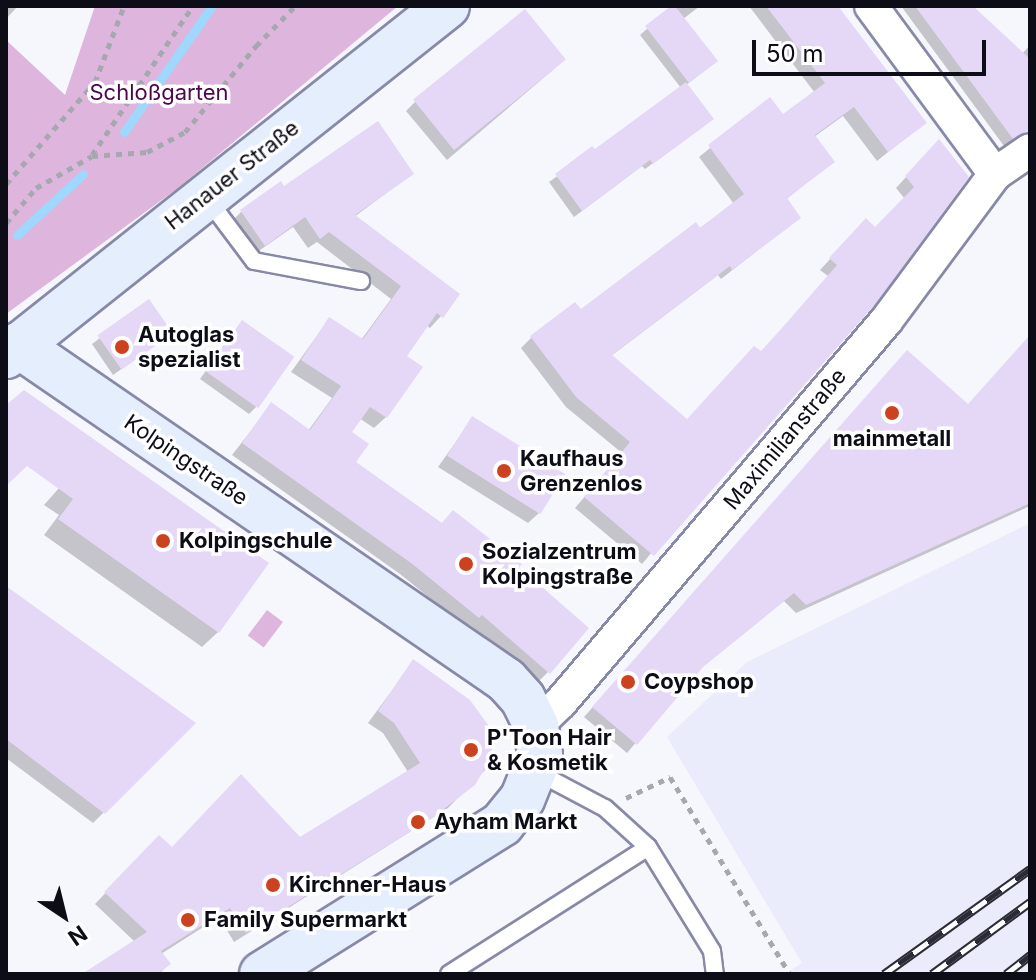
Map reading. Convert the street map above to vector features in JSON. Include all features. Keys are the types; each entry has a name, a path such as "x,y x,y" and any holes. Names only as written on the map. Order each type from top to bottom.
{"street":[{"name":"Hanauer Straße","path":"10,346 447,6"},
{"path":"871,6 995,174"},
{"name":"Maximilianstraße","path":"536,726 561,702 886,321 995,174 1030,150"},
{"name":"Kolpingstraße","path":"10,346 506,680 523,699 536,726"},
{"path":"262,974 502,824 522,799 540,754 536,726"}],"lane":[{"path":"205,196 254,261 361,281"},
{"path":"534,770 605,808 648,847 712,951 715,974"},
{"path":"449,974 648,847"}],"path":[{"path":"6,184 95,82 124,6"},
{"path":"92,156 193,6"},
{"path":"6,223 36,188 92,156 147,152 185,132 256,46 295,6"},
{"path":"605,808 670,777 790,974"}],"shaded area":[{"path":"1030,523 1030,974 785,974 802,963 667,737 747,662"}],"green space":[{"name":"Schloßgarten","path":"95,6 398,6 178,188 6,314 6,40 65,95"},
{"path":"267,610 283,622 264,648 248,636"}],"building":[{"path":"675,6 718,61 689,83 645,26"},
{"path":"766,6 838,6 927,123 888,152 854,107 815,135 835,162 787,198 801,218 732,270 730,266 612,355 687,419 754,346 761,351 782,328 837,265 829,258 866,218 875,227 914,187 905,176 939,139 969,177 877,302 654,556 584,497 630,442 576,397 530,336 575,302 581,309 696,222 700,228 744,194 708,145 770,97 783,114 825,83"},
{"path":"915,6 973,6 1030,59 1028,131 1013,139"},
{"path":"525,9 566,60 454,150 413,100"},
{"path":"686,82 714,119 653,164 650,160 582,211 555,174 592,146 595,149"},
{"path":"378,121 414,174 355,215 460,294 443,318 437,313 407,356 423,367 387,418 370,407 352,432 369,444 356,462 442,523 453,510 522,564 519,567 589,628 550,674 482,615 479,618 411,563 242,443 271,402 310,430 341,386 301,360 329,317 363,339 401,286 329,232 320,239 305,217 265,246 240,210 281,181 284,186"},
{"path":"149,299 173,333 121,370 97,335"},
{"path":"242,320 294,357 258,408 206,372"},
{"path":"1030,335 1030,503 806,605 794,593 703,667 637,745 592,707 907,350 968,404"},
{"name":"Kolpingschule","path":"24,390 269,563 219,633 58,519 73,499 27,466 6,486 6,405"},
{"path":"472,416 565,474 540,514 447,456"},
{"path":"6,586 196,723 105,814 6,739"},
{"path":"413,659 470,700 491,729 492,756 475,785 432,818 246,933 230,908 161,951 171,964 157,974 82,974 147,932 104,892 159,835 172,847 241,774 300,837 420,763 394,723 378,711"}],"waterway":[{"path":"124,132 212,6"},
{"path":"17,235 83,174"}],"railway":[{"path":"884,974 1030,869"},
{"path":"932,974 1030,902"},
{"path":"1006,974 1030,955"}],"place":[{"name":"Autoglas spezialist","path":"122,347"},
{"name":"mainmetall","path":"892,413"},
{"name":"Kaufhaus Grenzenlos","path":"504,471"},
{"name":"Kolpingschule","path":"163,541"},
{"name":"Sozialzentrum Kolpingstraße","path":"466,564"},
{"name":"Coypshop","path":"628,682"},
{"name":"P'Toon Hair & Kosmetik","path":"471,750"},
{"name":"Ayham Markt","path":"418,822"},
{"name":"Kirchner-Haus","path":"273,885"},
{"name":"Family Supermarkt","path":"188,920"}]}
